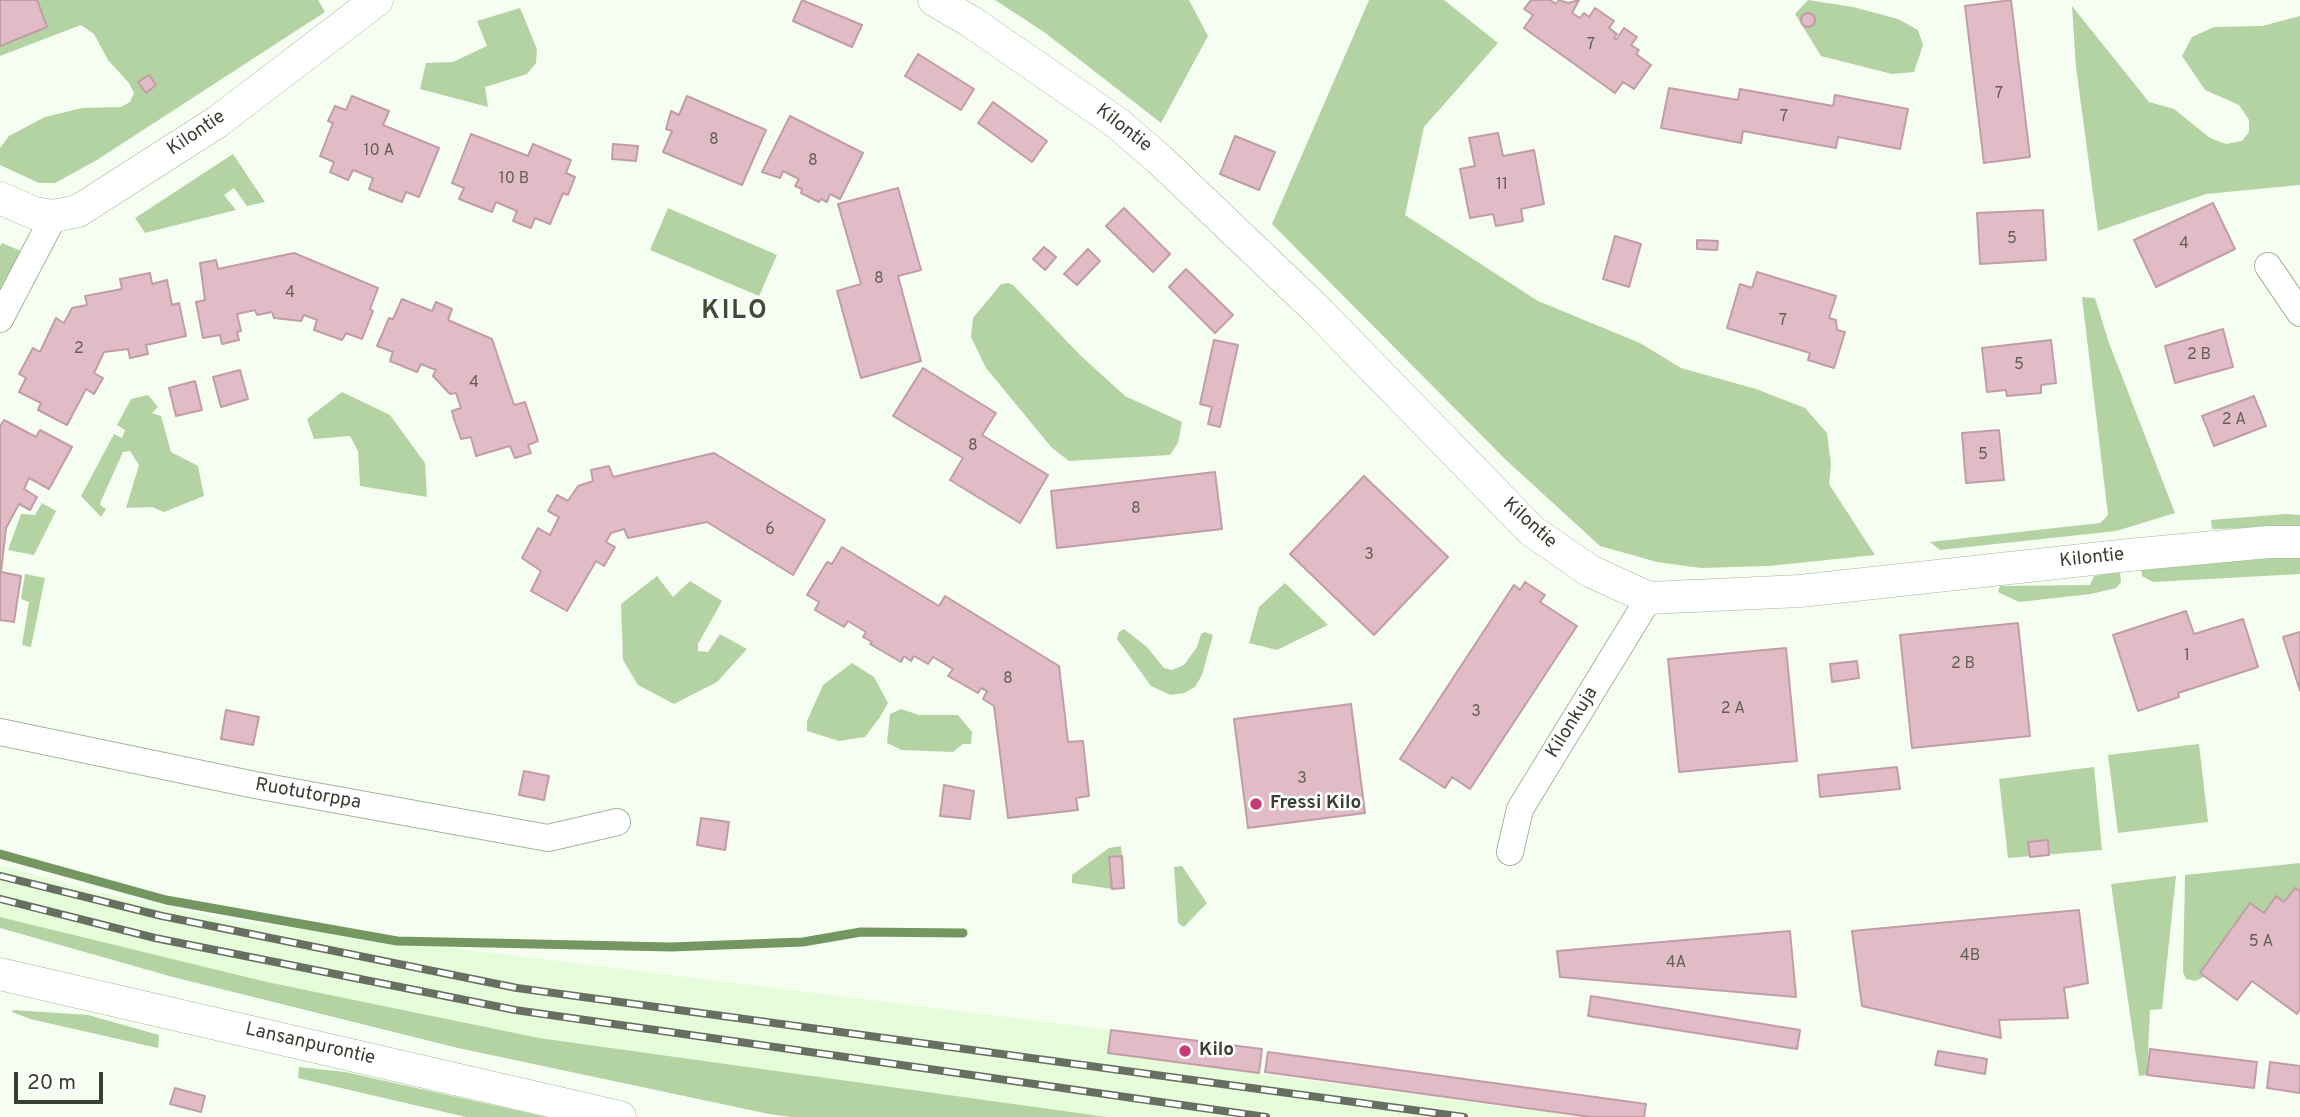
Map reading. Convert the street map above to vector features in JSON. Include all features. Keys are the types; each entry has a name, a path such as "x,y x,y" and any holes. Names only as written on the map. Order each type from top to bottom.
{"street":[{"name":"Kilontie","path":"54,216 78,211 217,122 377,0"},
{"name":"Kilontie","path":"934,0 970,20 1116,122 1315,307 1532,531 1590,571 1648,598 1800,591 2103,558 2268,542 2300,542"},
{"path":"0,198 34,213 54,216 0,319"},
{"path":"2268,266 2300,313"},
{"name":"Kilonkuja","path":"1510,852 1520,809 1648,598"},
{"name":"Ruotutorppa","path":"0,732 255,785 548,838 617,822"},
{"name":"Lansanpurontie","path":"0,974 620,1117"}],"shaded area":[{"path":"37,0 318,0 325,12 97,160 55,183 39,183 0,165 0,148 9,136 45,117 82,108 121,107 130,102 134,93 129,83 108,60 94,34 81,25 0,56 0,46 47,27"},
{"path":"995,0 1189,0 1208,36 1161,123 1044,32"},
{"path":"1369,0 1444,0 1498,43 1424,127 1405,215 1538,301 1640,343 1681,368 1756,389 1805,408 1827,433 1831,464 1829,484 1875,555 1769,566 1701,568 1657,562 1600,546 1506,460 1272,224"},
{"path":"1808,0 1853,7 1898,19 1918,30 1923,45 1914,72 1892,74 1821,56 1795,14"},
{"path":"2072,6 2149,102 2174,109 2210,138 2226,144 2242,141 2249,132 2249,120 2239,105 2205,90 2182,56 2192,37 2214,27 2262,26 2300,16 2300,185 2206,194 2098,231 2076,67"},
{"path":"520,8 537,49 536,63 527,74 485,87 488,107 420,89 426,63 453,62 487,46 477,21"},
{"path":"233,154 265,202 247,206 234,188 224,195 236,210 145,233 135,218"},
{"path":"668,208 777,255 759,296 650,250"},
{"path":"2,243 21,251 0,293 0,246"},
{"path":"1008,283 1125,396 1182,422 1178,443 1170,455 1069,461 1052,448 986,368 971,337 973,318 1001,284"},
{"path":"2082,297 2095,298 2109,343 2175,513 2116,531 1940,550 1930,542 2100,523 2108,515"},
{"path":"342,392 390,415 425,463 427,497 360,486 358,451 350,436 314,439 307,419"},
{"path":"148,395 158,407 152,413 161,416 171,452 198,466 204,496 164,512 152,507 126,508 139,465 130,451 123,452 101,501 100,505 106,509 101,517 81,496 114,434 122,438 125,430 117,425 131,399"},
{"path":"42,503 56,511 34,555 8,550 21,514 35,515"},
{"path":"2300,515 2300,527 2212,529 2211,520"},
{"path":"2255,557 2300,557 2300,574 2153,582 2142,576 2141,569"},
{"path":"2120,572 2121,582 2116,588 2091,594 2019,602 1998,592 2000,586 2090,585 2094,576"},
{"path":"25,574 45,578 31,647 22,645 29,602 21,599"},
{"path":"657,576 673,597 690,581 722,601 698,644 698,651 708,652 720,634 747,649 717,682 674,704 638,685 623,660 621,604"},
{"path":"1285,583 1328,625 1277,650 1249,643 1259,607"},
{"path":"1124,629 1147,647 1164,668 1172,670 1184,665 1197,647 1201,634 1205,632 1213,635 1202,675 1195,687 1184,693 1170,695 1151,686 1117,639 1119,632"},
{"path":"852,663 874,677 888,703 880,717 865,737 839,741 807,731 807,721 823,685"},
{"path":"901,709 919,715 958,715 972,732 971,744 963,744 953,752 902,750 887,743 890,714"},
{"path":"2199,744 2208,822 2118,833 2108,755"},
{"path":"2094,767 2102,850 2008,858 1999,779"},
{"path":"1121,846 1122,856 1109,858 1112,889 1072,883 1072,875 1109,848"},
{"path":"2300,863 2300,891 2295,888 2284,902 2276,896 2264,913 2250,904 2200,973 2204,977 2195,981 2186,979 2183,972 2185,875"},
{"path":"0,865 93,891 228,920 1111,1030 1108,1053 1580,1117 1107,1117 539,1038 267,982 0,917"},
{"path":"1182,866 1207,903 1184,927 1178,923 1174,867"},
{"path":"2176,876 2162,1009 2150,1010 2147,1075 2139,1076 2111,884"},
{"path":"0,917 267,982 539,1038 1107,1117 791,1117 769,1114 458,1048 173,977 0,928"},
{"path":"12,1012 88,1015 159,1035 158,1048 30,1019"},
{"path":"299,1067 345,1072 546,1117 466,1117 298,1078"}],"building":[{"path":"0,0 37,0 47,27 0,46"},
{"path":"802,0 862,25 852,47 793,21"},
{"path":"1531,0 1550,0 1556,4 1559,0 1568,3 1579,0 1572,13 1580,18 1584,13 1589,17 1595,8 1614,21 1609,28 1617,34 1614,38 1616,40 1624,28 1637,37 1631,45 1639,50 1636,54 1651,65 1634,89 1623,82 1615,93 1524,28 1533,15 1524,9"},
{"path":"2011,0 2030,157 1984,163 1965,6"},
{"path":"1808,13 1813,15 1813,25 1808,27 1803,25 1801,20 1803,15"},
{"path":"918,54 974,89 961,110 905,76"},
{"path":"149,75 156,85 146,93 138,82"},
{"path":"1669,88 1738,100 1740,89 1833,106 1835,95 1908,109 1900,149 1838,137 1836,148 1743,131 1741,143 1661,128"},
{"path":"352,96 389,111 383,125 439,148 419,197 406,192 402,202 369,189 373,178 353,170 348,180 330,172 334,162 320,156 333,123 328,121 335,106 346,110"},
{"path":"687,96 766,130 742,185 663,152 672,131 666,129 671,111 679,115"},
{"path":"993,102 1047,141 1032,162 978,123"},
{"path":"790,116 863,153 840,199 830,194 827,202 821,199 819,202 801,193 802,189 795,186 799,179 783,171 780,178 762,172"},
{"path":"1498,133 1503,156 1534,150 1544,204 1521,209 1523,221 1496,226 1493,214 1470,218 1460,169 1475,166 1469,138"},
{"path":"471,134 528,156 533,144 571,160 566,173 575,177 568,195 563,193 550,224 535,218 531,228 513,221 517,211 496,202 492,212 459,199 464,188 452,183"},
{"path":"1235,136 1275,152 1259,190 1220,174"},
{"path":"613,144 638,146 636,161 612,159"},
{"path":"898,188 921,270 898,276 921,361 861,378 837,291 861,284 838,204"},
{"path":"2213,203 2235,249 2156,287 2134,240"},
{"path":"1124,208 1170,254 1153,272 1106,226"},
{"path":"2043,210 2046,260 1980,264 1977,213"},
{"path":"1615,236 1641,244 1629,287 1603,279"},
{"path":"1697,240 1718,241 1717,250 1697,249"},
{"path":"1044,247 1056,257 1045,270 1033,259"},
{"path":"1088,249 1100,261 1077,285 1064,274"},
{"path":"294,253 378,288 370,309 373,311 362,339 346,333 342,340 314,330 317,320 304,315 301,321 274,318 272,312 257,315 255,310 237,314 241,331 237,332 239,340 222,344 220,335 203,338 196,302 205,300 200,263 216,260 218,269"},
{"path":"1186,269 1233,315 1215,333 1169,287"},
{"path":"1757,272 1836,296 1829,318 1836,320 1837,330 1845,332 1834,368 1808,360 1810,353 1727,328 1740,284 1752,288"},
{"path":"150,273 152,284 167,280 172,305 179,303 186,336 146,345 148,354 130,358 128,349 104,352 94,373 103,378 94,394 86,389 67,425 38,410 41,403 19,392 26,378 19,374 33,348 40,352 56,318 64,323 72,308 87,305 85,296 122,289 120,279"},
{"path":"402,299 432,311 436,302 452,309 448,320 492,339 514,405 525,402 538,441 528,445 531,453 515,458 510,446 476,456 471,437 461,439 454,419 452,411 461,408 456,393 450,394 433,376 436,370 421,364 417,372 390,361 393,352 377,346 389,318 393,319"},
{"path":"2223,329 2233,367 2175,383 2165,346"},
{"path":"1214,340 1238,345 1220,427 1208,424 1212,407 1200,404"},
{"path":"2051,340 2056,383 2041,385 2041,393 2007,396 2006,390 1987,392 1982,348"},
{"path":"923,368 996,413 982,435 1048,475 1020,523 950,480 963,458 893,416"},
{"path":"240,370 248,399 221,407 213,377"},
{"path":"195,381 202,410 176,416 169,388"},
{"path":"2254,396 2266,426 2214,446 2202,416"},
{"path":"4,420 36,437 40,430 72,447 49,489 29,478 24,489 37,497 30,510 19,504 6,528 1,572 21,576 14,622 0,620 0,426"},
{"path":"1999,430 2004,480 1966,483 1962,433"},
{"path":"714,453 825,520 793,575 707,522 628,538 624,529 611,533 606,542 615,547 604,566 596,561 567,611 531,591 541,571 522,558 538,528 550,535 559,517 548,511 557,495 568,501 578,486 593,481 591,470 609,466 613,477"},
{"path":"1215,472 1222,529 1057,548 1051,491"},
{"path":"1364,476 1448,557 1374,635 1290,554"},
{"path":"842,547 939,606 945,596 1059,666 1068,742 1083,741 1089,796 1076,798 1078,810 1008,818 994,706 983,699 987,691 981,688 978,693 948,676 953,669 933,657 928,664 914,656 911,661 904,656 901,662 870,644 872,642 863,637 866,632 848,621 844,627 815,610 819,602 807,595 827,562 832,564"},
{"path":"1525,582 1545,595 1540,602 1577,626 1470,789 1452,777 1445,788 1400,759 1514,585 1520,590"},
{"path":"2186,611 2194,634 2243,619 2258,667 2178,693 2179,697 2138,711 2113,635"},
{"path":"2018,623 2030,736 1912,748 1900,635"},
{"path":"2300,632 2300,691 2283,637"},
{"path":"1786,648 1797,761 1679,772 1668,659"},
{"path":"1857,661 1859,678 1832,682 1830,664"},
{"path":"1351,704 1365,813 1248,828 1234,719"},
{"path":"226,710 259,717 253,745 221,739"},
{"path":"1897,767 1900,789 1820,797 1818,775"},
{"path":"524,771 549,776 544,800 519,795"},
{"path":"944,785 974,791 970,819 940,816"},
{"path":"701,818 729,822 725,850 697,845"},
{"path":"2048,840 2049,855 2030,857 2028,842"},
{"path":"1122,856 1124,888 1112,889 1109,857"},
{"path":"2295,888 2300,891 2300,1009 2297,1014 2252,981 2237,1000 2200,973 2250,903 2264,913 2276,896 2284,902"},
{"path":"2079,910 2088,983 2064,988 2068,1018 1999,1020 2001,1038 1862,1006 1852,931"},
{"path":"1790,931 1796,997 1560,977 1557,951"},
{"path":"1591,996 1800,1030 1797,1049 1588,1016"},
{"name":"Kilo","path":"1111,1030 1262,1049 1259,1073 1108,1053"},
{"path":"2150,1049 2257,1062 2254,1088 2147,1075"},
{"path":"1938,1051 1987,1059 1985,1074 1935,1065"},
{"path":"1268,1052 1646,1104 1644,1117 1591,1117 1265,1072"},
{"path":"2270,1062 2300,1066 2300,1093 2267,1088"},
{"path":"175,1088 205,1096 201,1112 170,1104"}],"waterway":[{"path":"0,854 166,900 397,941 671,947 803,942 861,932 963,933"}],"railway":[{"path":"0,876 162,916 517,988 1464,1117"},
{"path":"0,899 155,938 515,1010 1266,1117"}],"place":[{"name":"Fressi Kilo","path":"1256,804"},
{"name":"Kilo","path":"1185,1051"}],"district":[{"name":"KILO","path":"735,313"}]}
